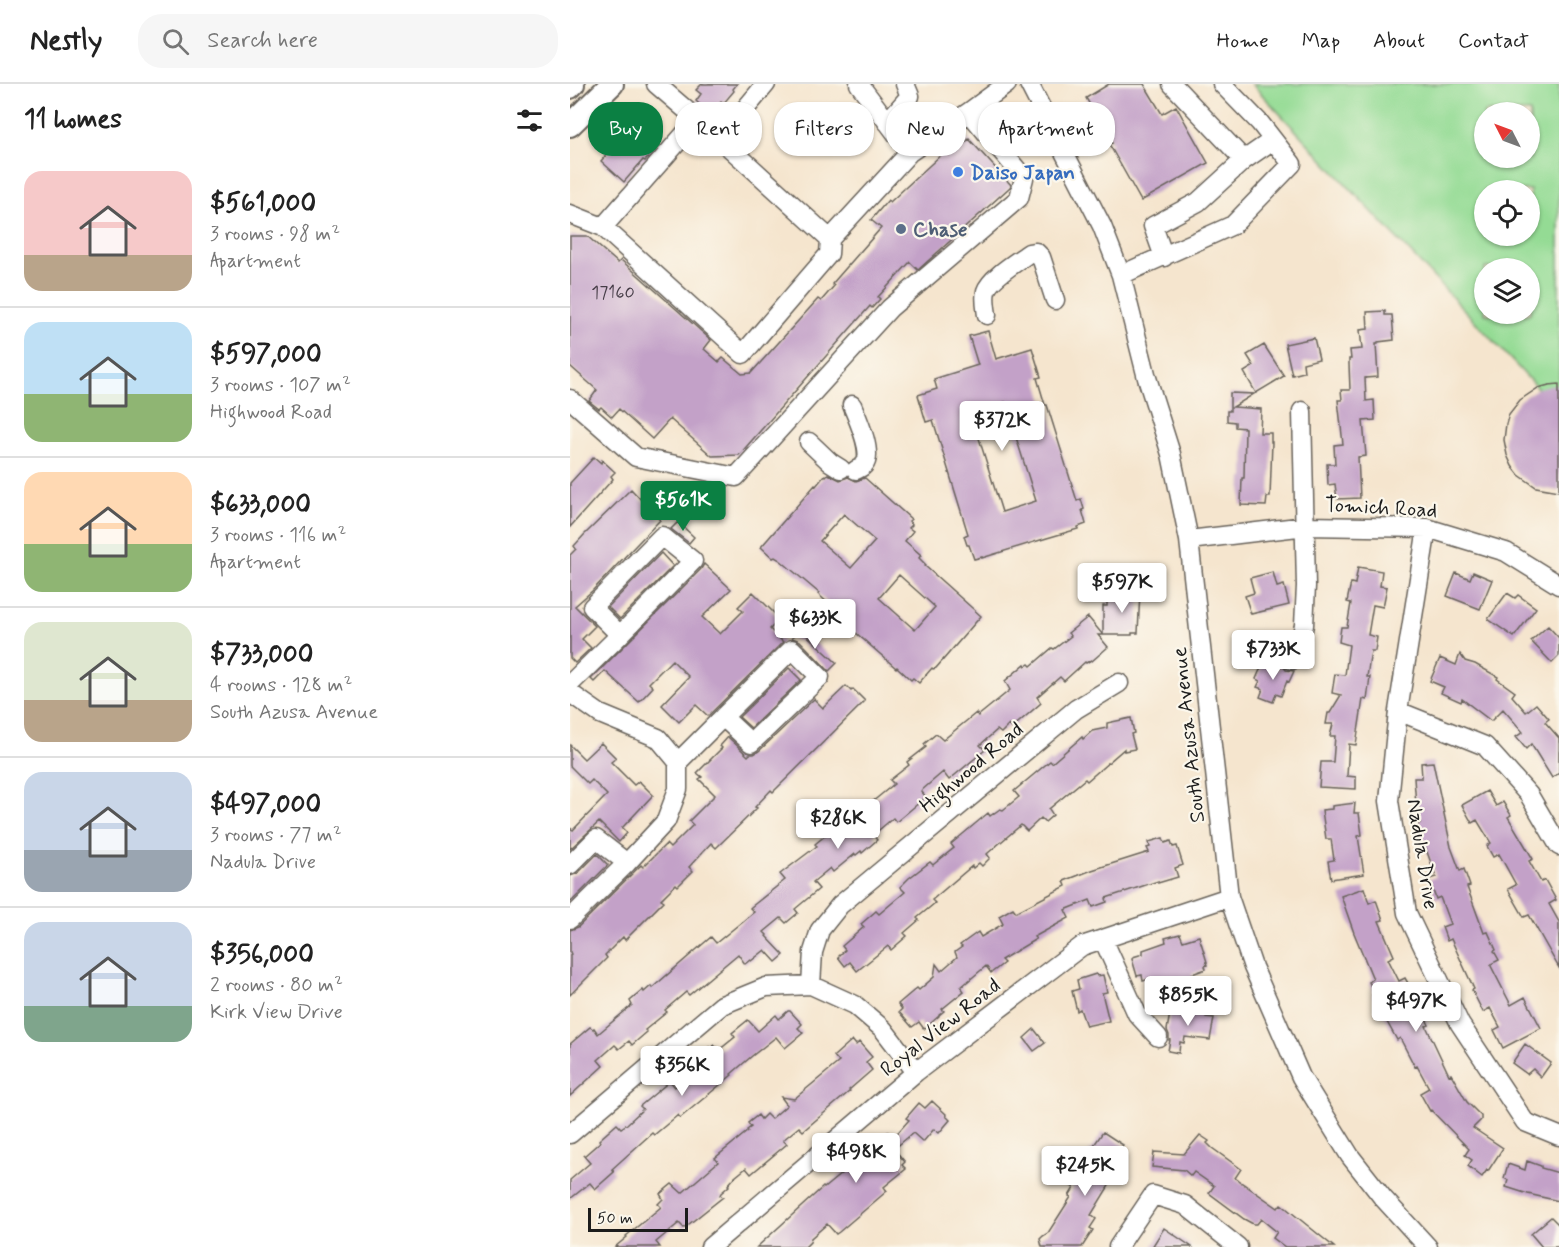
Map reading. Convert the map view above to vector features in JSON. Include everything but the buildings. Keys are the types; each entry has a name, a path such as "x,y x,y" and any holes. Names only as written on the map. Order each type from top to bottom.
{"main road":[{"path":"570,125 612,84"}],"street":[{"path":"656,84 676,102"},
{"path":"751,102 766,84"},
{"path":"859,84 886,121"},
{"path":"904,84 910,96 905,102"},
{"path":"966,114 1007,84"},
{"name":"South Azusa Avenue","path":"1029,84 1102,226 1120,276 1170,454 1189,540 1229,897 1253,967 1301,1077 1350,1156 1383,1198 1428,1247"},
{"path":"1172,84 1244,160"},
{"path":"1120,276 1233,225 1292,164 1260,123 1222,84"},
{"path":"570,399 636,457 736,477 890,308 1019,198 1024,178 969,112"},
{"path":"1164,257 1153,226 1198,202 1244,160 1273,140"},
{"path":"603,227 675,145"},
{"path":"739,156 830,239"},
{"path":"570,214 603,227 743,354 829,254 830,239 906,156"},
{"path":"987,315 985,294 987,288 1029,253 1036,252 1041,257 1055,300"},
{"path":"809,442 830,462 849,469 864,466 867,451 852,405"},
{"path":"1292,660 1298,651 1304,625 1306,586 1302,411"},
{"name":"Tomich Road","path":"1189,540 1306,526 1427,528 1506,552 1559,585"},
{"name":"Nadula Drive","path":"1427,528 1398,711 1389,801 1407,913 1460,1024 1525,1122 1559,1136"},
{"path":"570,684 620,635 693,561 662,536 592,608 620,635"},
{"path":"678,762 723,717 792,649 820,676 751,743 723,717"},
{"name":"Highwood Road","path":"812,985 813,952 820,930 840,904 1076,709 1119,683"},
{"path":"570,693 600,714 658,738 678,762 678,789 666,821 570,919"},
{"path":"1398,711 1485,746 1529,795 1559,846"},
{"path":"570,865 597,839 627,863"},
{"name":"Royal View Road","path":"710,1247 916,1072 1082,946 1229,897"},
{"path":"1103,939 1137,1014 1158,1037"},
{"path":"570,1134 722,1005 766,987 812,985 855,1005 883,1029 916,1072"},
{"path":"1118,1247 1153,1195 1185,1205 1238,1247"}],"green space":[{"path":"1252,84 1559,84 1559,411 1477,324 1540,324 1540,258 1474,258 1474,320"}],"place":[{"name":"Daiso Japan","path":"958,172"},
{"name":"Chase","path":"901,229"}]}
